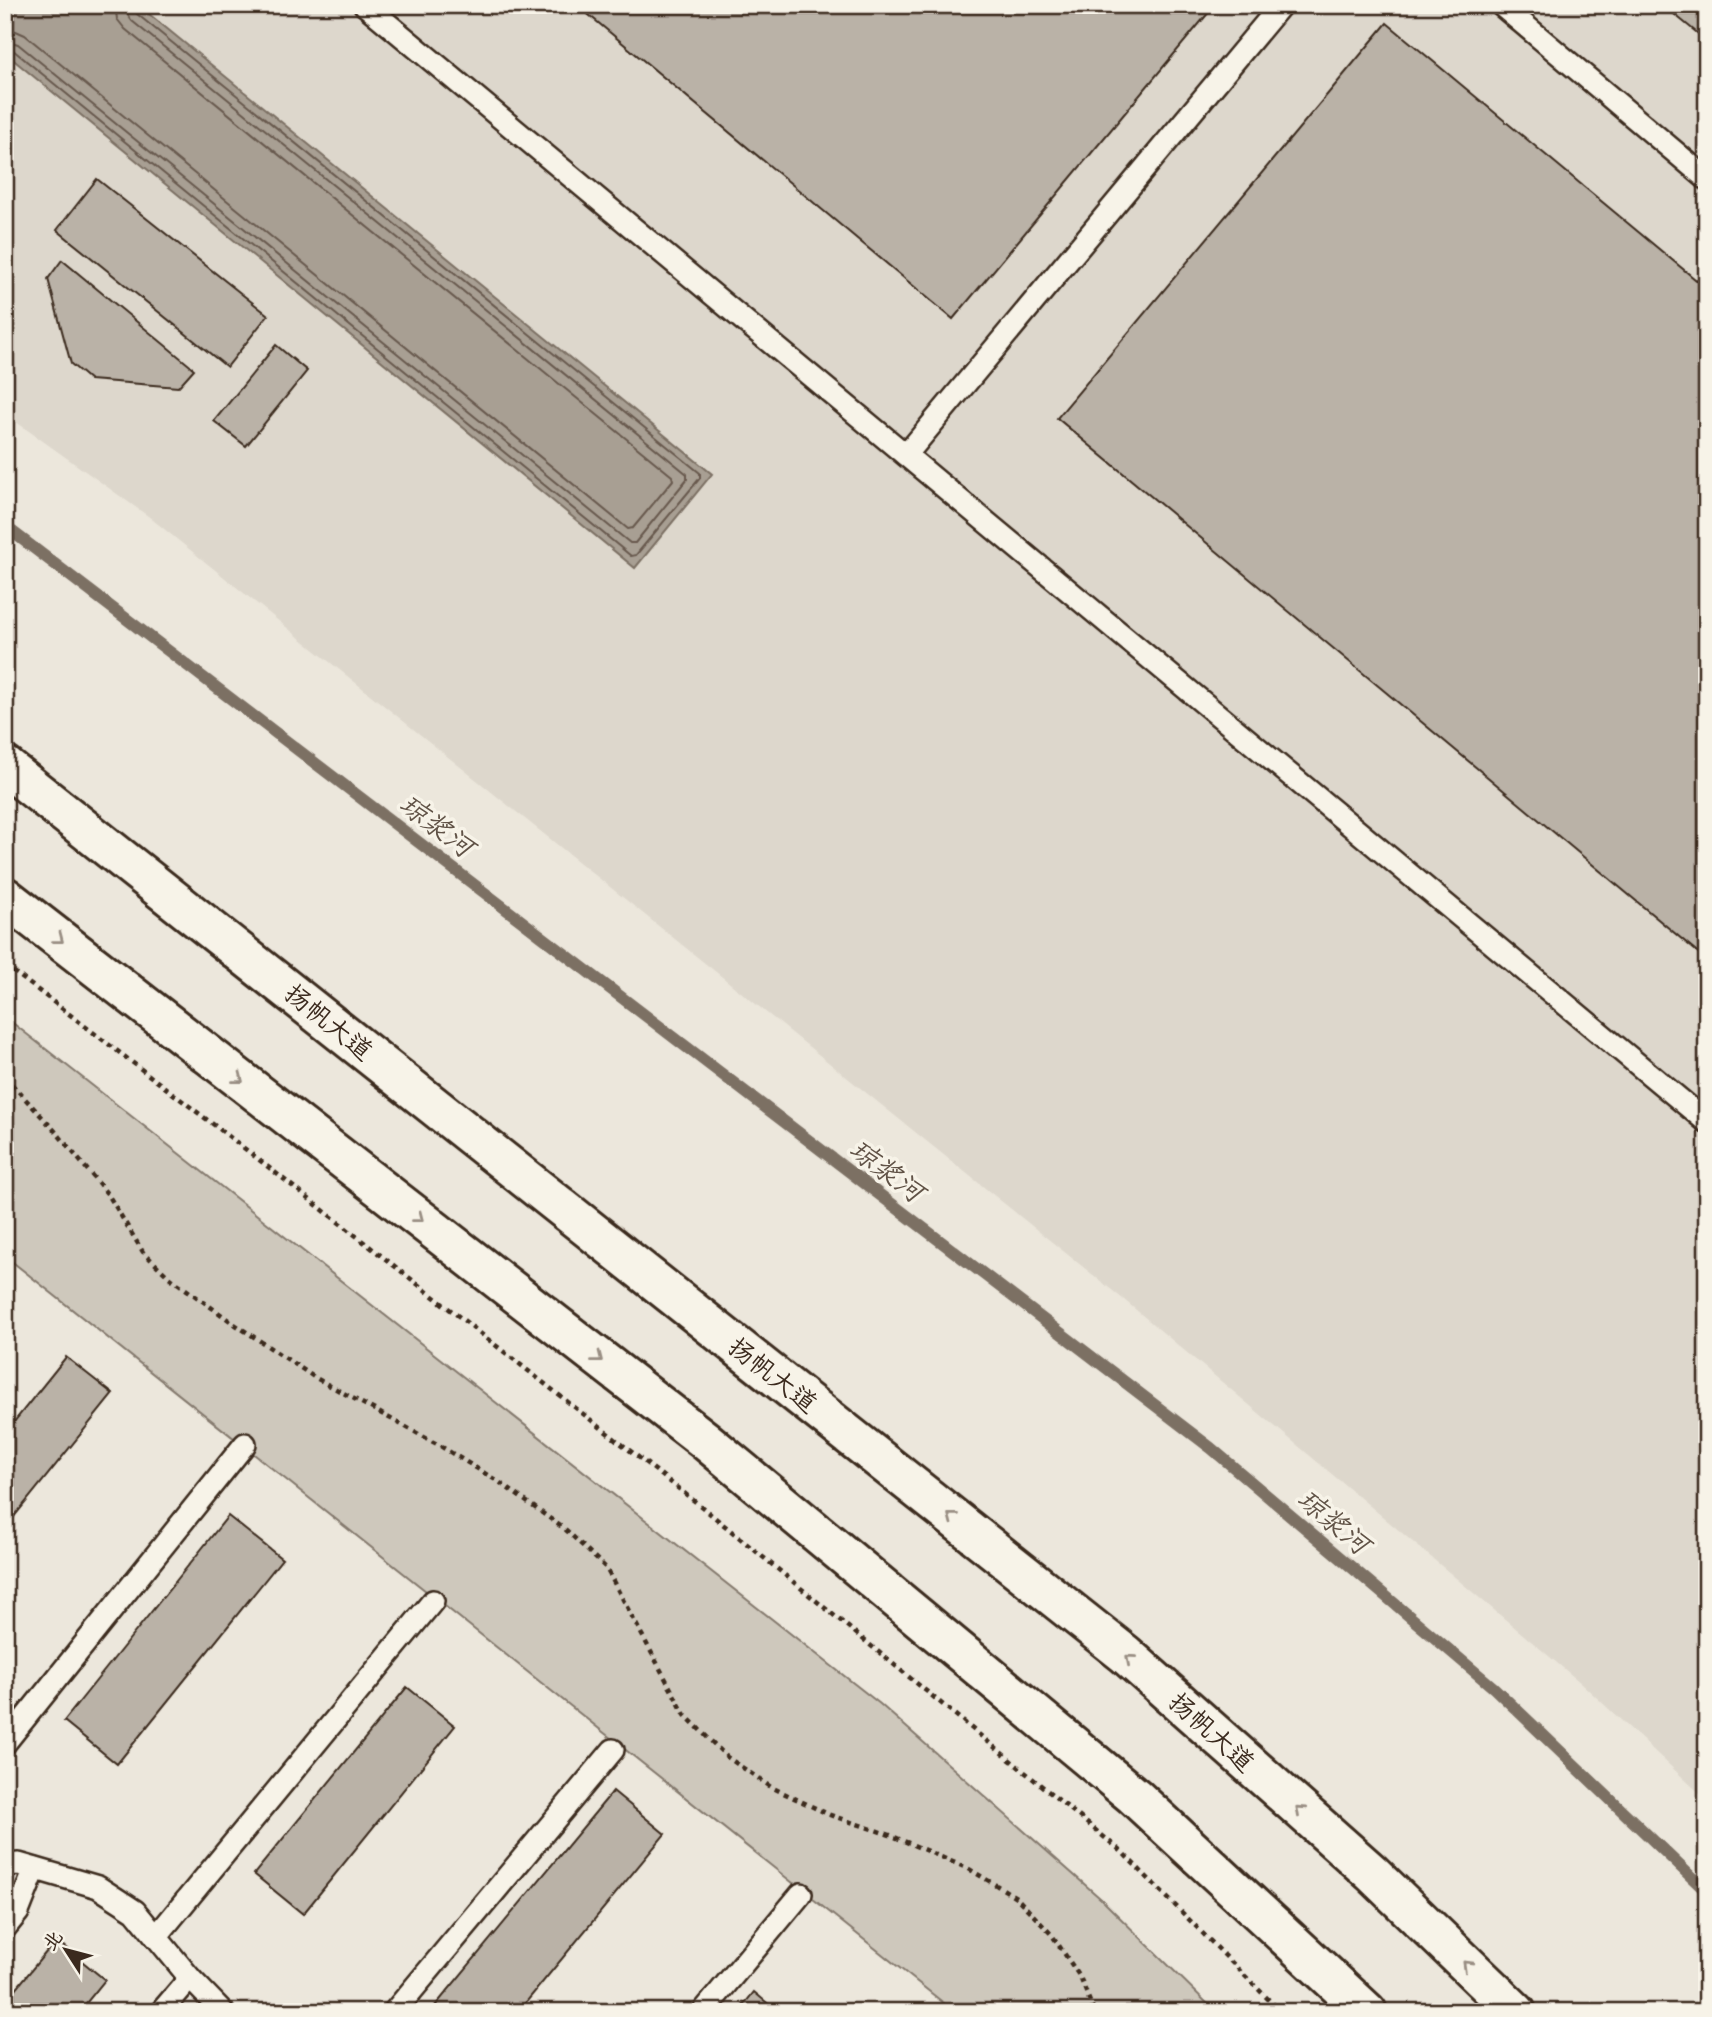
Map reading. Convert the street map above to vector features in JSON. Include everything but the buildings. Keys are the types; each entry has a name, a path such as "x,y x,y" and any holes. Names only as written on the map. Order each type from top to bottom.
{"main road":[{"name":"扬帆大道","path":"5,766 1125,1654 1371,1873 1516,2012"},
{"path":"5,897 706,1441 1133,1796 1367,2012"}],"lane":[{"path":"365,5 1707,1122"},
{"path":"906,455 1281,5"},
{"path":"1501,5 1707,179"},
{"path":"5,1743 246,1444"},
{"path":"156,1937 433,1601"},
{"path":"394,2012 613,1750"},
{"path":"5,1865 19,1864 98,1887 135,1911 190,1978 223,2012"},
{"path":"5,1928 18,1912 36,1869"},
{"path":"703,2012 801,1894"},
{"path":"161,2012 190,1978"}],"path":[{"path":"5,965 268,1167 713,1516 1121,1851 1281,2012"},
{"path":"5,1077 57,1133 109,1196 143,1252 169,1276 314,1377 499,1482 576,1540 606,1568 685,1715 727,1757 783,1793 830,1815 890,1835 969,1869 1016,1898 1052,1935 1080,1977 1094,2012"}],"shaded area":[{"path":"5,5 1707,5 1707,1800 1581,1683 1123,1299 148,516 5,414"},
{"path":"5,1017 880,1704 1100,1898 1216,2012 955,2012 5,1256"}],"water":[{"path":"5,5 138,5 712,474 635,568 5,53"}],"waterway":[{"name":"琼浆河","path":"5,526 1211,1448 1494,1688 1707,1892"}]}
